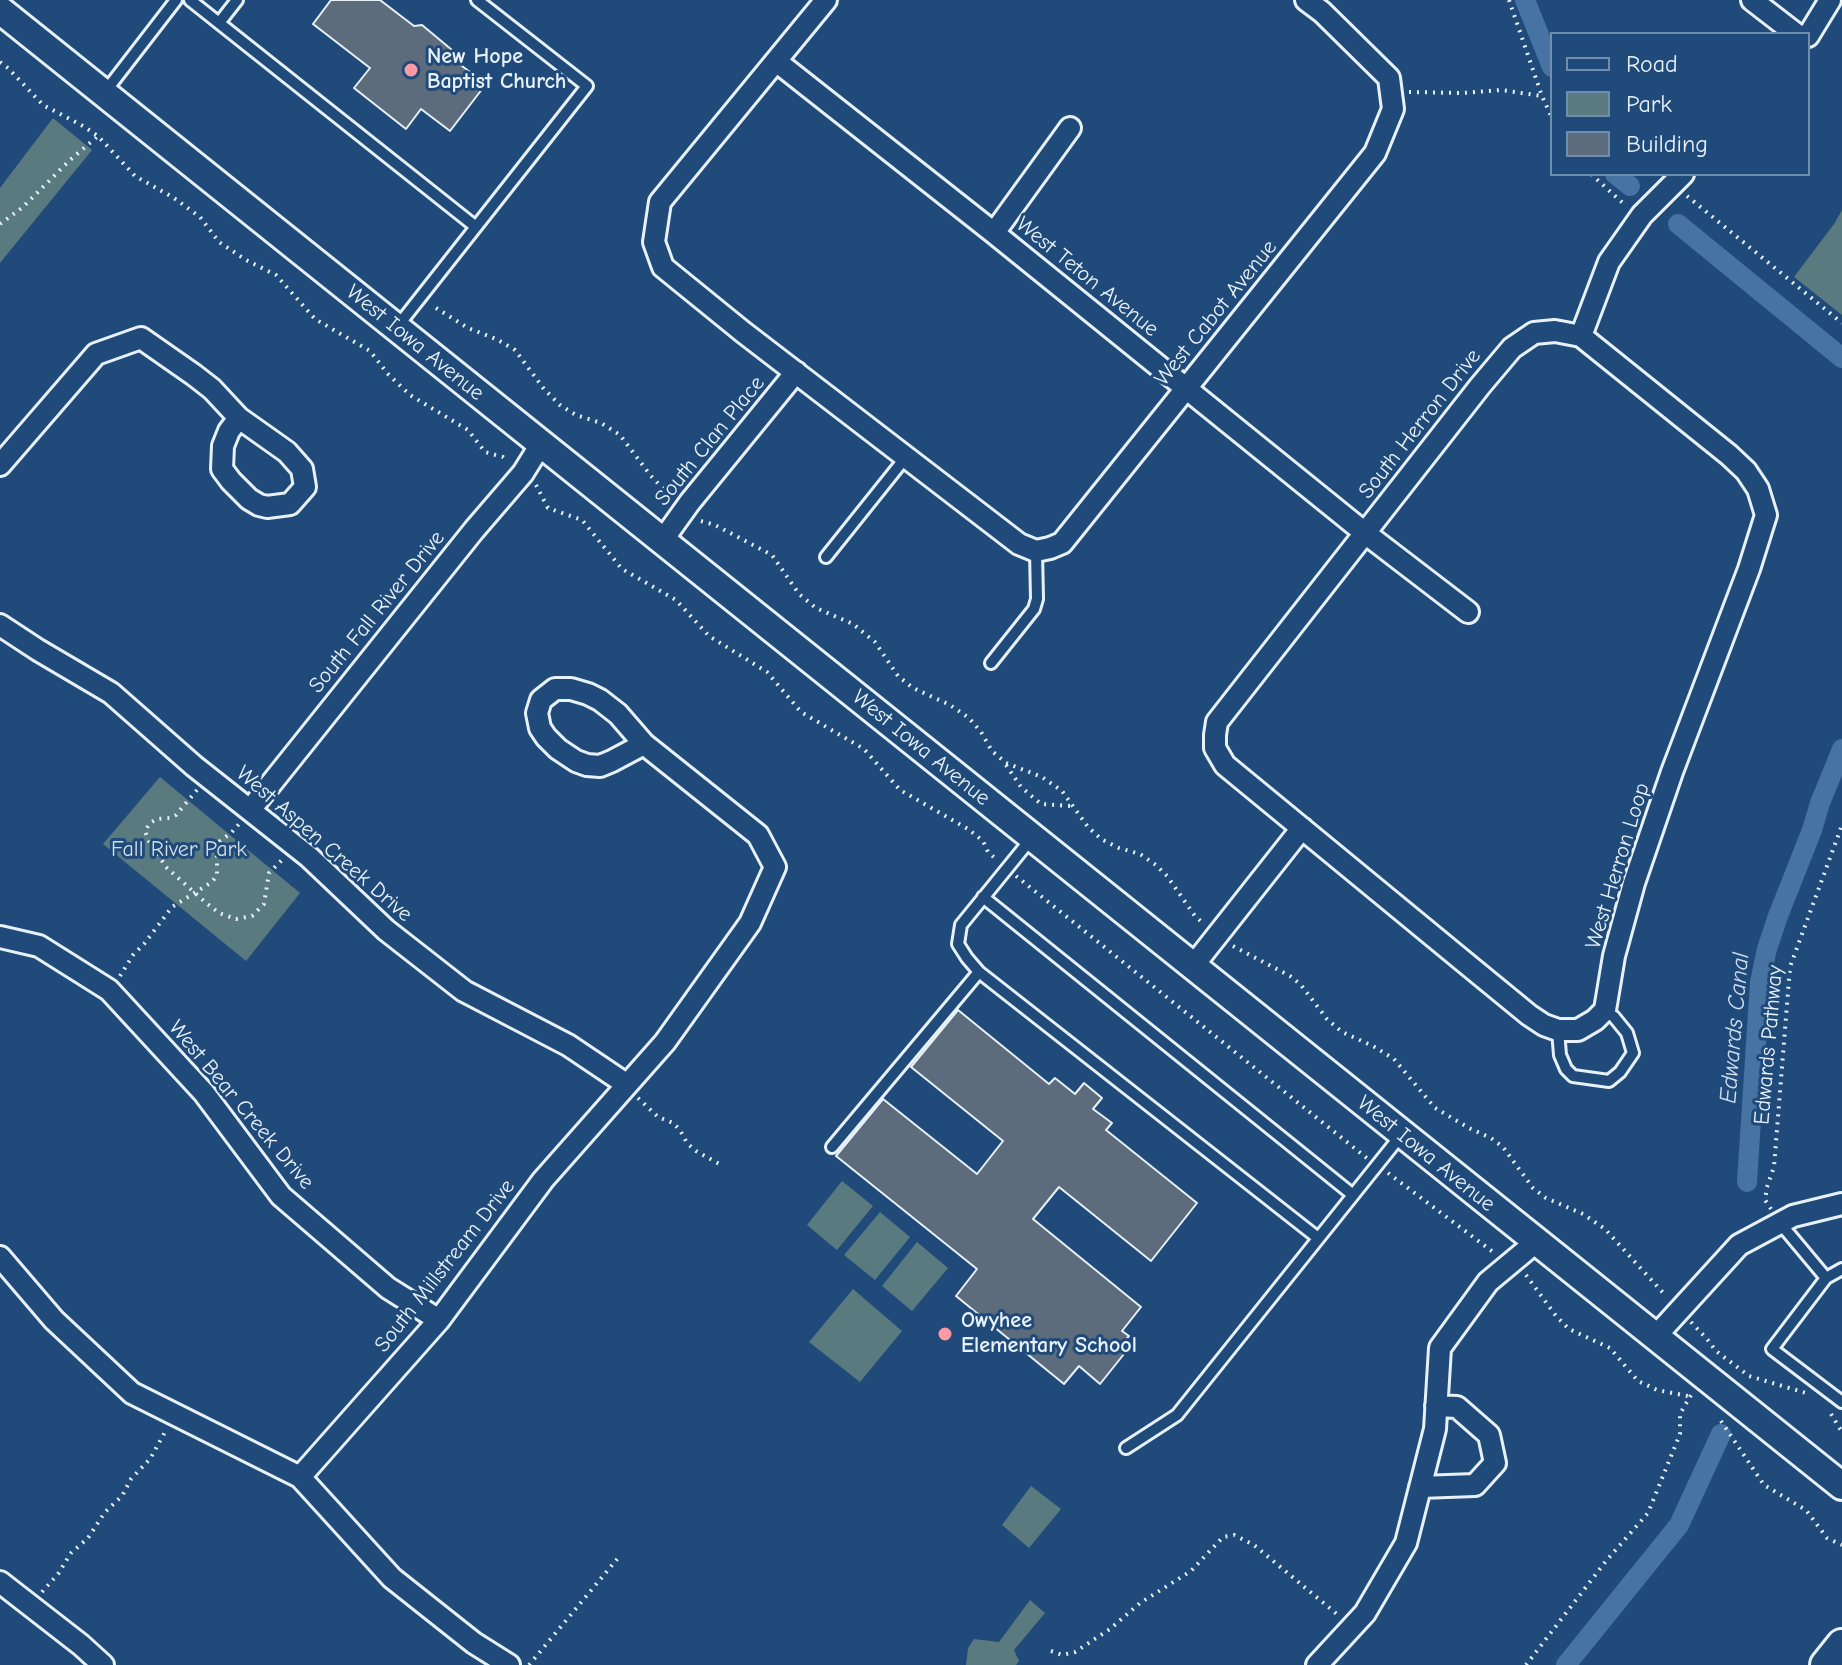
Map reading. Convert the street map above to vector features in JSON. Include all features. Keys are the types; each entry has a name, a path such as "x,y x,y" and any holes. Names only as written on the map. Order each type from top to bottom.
{"main road":[{"path":"1826,1665 1842,1645"}],"street":[{"path":"826,0 660,202 654,242 663,267 1019,544 1036,551"},
{"path":"1306,0 1322,12 1390,86"},
{"path":"1752,0 1793,32"},
{"path":"1810,33 1830,0"},
{"name":"West Iowa Avenue","path":"0,10 1655,1337 1698,1386 1842,1486"},
{"name":"West Teton Avenue","path":"776,61 1468,612"},
{"name":"West Cabot Avenue","path":"1036,551 1062,543 1375,153 1393,109 1390,86"},
{"path":"994,233 1070,128"},
{"path":"1581,336 1609,262 1639,219 1678,179"},
{"name":"South Herron Drive","path":"1302,828 1225,765 1215,748 1217,722 1512,348 1534,333 1555,331 1581,336"},
{"name":"West Herron Loop","path":"1581,336 1746,471 1758,489 1766,515 1634,883 1614,956 1605,1010"},
{"path":"0,465 96,354 141,338 212,389 239,418 287,452 302,469 305,487 290,504 259,505 249,499 222,469 223,446 239,418"},
{"name":"South Clan Place","path":"662,541 796,372"},
{"name":"South Fall River Drive","path":"250,810 523,473 541,444"},
{"name":"West Aspen Creek Drive","path":"0,625 111,693 207,777 294,845 386,930 464,991 568,1045 626,1084"},
{"path":"555,689 588,694 618,714 644,744 600,766 576,761 558,749 540,728 537,713 541,700 555,689"},
{"name":"South Millstream Drive","path":"300,1477 439,1320 543,1180 665,1042 750,923 775,867 758,835 644,744"},
{"path":"1193,966 1302,828 1544,1025 1558,1030 1578,1030 1605,1010"},
{"name":"West Bear Creek Drive","path":"0,937 39,946 109,990 204,1093 281,1196 388,1288 439,1320"},
{"path":"1655,1337 1739,1245 1793,1216 1842,1204"},
{"path":"1317,1665 1365,1613 1406,1543 1435,1429 1440,1348 1488,1282 1536,1242"},
{"path":"0,1257 54,1320 132,1393 300,1477 392,1578 474,1643 509,1665"},
{"path":"1420,1487 1475,1485 1495,1463 1489,1435 1457,1407 1436,1406"},
{"path":"0,1582 103,1665"}],"lane":[{"path":"104,93 176,0"},
{"path":"190,0 476,227"},
{"path":"219,23 237,0"},
{"path":"397,328 587,86 477,0"},
{"path":"826,557 906,457"},
{"path":"991,663 1034,609 1037,599 1036,551"},
{"path":"1032,838 961,925 958,944 979,972 1318,1238"},
{"path":"983,897 1353,1195"},
{"path":"832,1147 979,972"},
{"path":"1558,1030 1560,1055 1573,1076 1609,1081 1620,1072 1633,1053 1627,1033 1605,1010"},
{"path":"1126,1448 1177,1415 1402,1134"},
{"path":"1780,1223 1826,1278"},
{"path":"1842,1269 1826,1278 1772,1349 1842,1402"}],"path":[{"path":"1509,0 1550,114"},
{"path":"0,62 43,105 98,136 135,176 200,217 219,242 276,275 315,319 370,351 410,395 468,430 485,452 503,457 523,473 536,484 548,508 582,520 622,569 676,600 709,636 767,672 801,712 864,749 900,790 968,829 1008,869 1377,1165 1530,1278 1556,1316 1569,1329 1610,1348 1638,1381 1657,1390 1698,1386"},
{"path":"1390,86 1463,93 1501,90 1542,96"},
{"path":"0,224 23,207 98,136"},
{"path":"1593,176 1639,219"},
{"path":"1678,179 1842,323"},
{"path":"436,308 468,328 515,350 560,405 620,435 651,476 700,521 715,525 772,555 799,594 816,608 853,624 875,642 898,676 913,688 950,705 969,718 1021,787 1041,804 1073,806"},
{"path":"1005,762 1042,777 1062,791 1088,827 1101,839 1140,854 1156,865 1195,916 1235,948 1290,976 1342,1032 1394,1059 1435,1108 1503,1147 1533,1188 1546,1198 1583,1214 1605,1229 1716,1351 1749,1376 1813,1398"},
{"path":"207,777 176,815 157,819 145,831 167,868 219,913 236,919 252,916 264,904 269,873 294,845"},
{"path":"109,990 172,907 212,882 217,875 220,841 250,810"},
{"name":"Edwards Pathway","path":"1780,1223 1765,1200 1774,1167 1787,984 1795,951 1842,825"},
{"path":"626,1084 658,1117 673,1123 696,1151 723,1166"},
{"path":"1698,1386 1701,1404"},
{"path":"1526,1665 1606,1561 1648,1513 1680,1434 1680,1414 1698,1386"},
{"path":"1826,1408 1842,1432"},
{"path":"1712,1413 1722,1421 1764,1485 1806,1510 1827,1538 1842,1545"},
{"path":"30,1606 150,1459 175,1414"},
{"path":"1051,1651 1062,1655 1075,1652 1110,1629 1140,1603 1191,1571 1223,1537 1234,1535 1254,1545 1352,1627"},
{"path":"529,1665 618,1558"}],"green space":[{"path":"53,118 92,150 0,263 0,188"},
{"path":"1842,210 1842,315 1794,277"},
{"name":"Fall River Park","path":"160,777 300,893 246,961 103,844"},
{"path":"842,1181 873,1206 837,1250 807,1225"},
{"path":"880,1212 910,1237 875,1280 844,1255"},
{"path":"917,1242 948,1268 912,1311 882,1286"},
{"path":"853,1289 902,1331 860,1382 809,1342"},
{"path":"1031,1486 1061,1509 1029,1548 1002,1525"},
{"path":"1030,1600 1045,1613 1014,1650 1019,1661 1016,1665 966,1665 968,1648 974,1639 999,1642"}],"building":[{"path":"331,0 380,0 414,26 422,25 452,50 450,57 486,84 450,131 421,109 406,129 354,88 370,68 313,24"},
{"path":"958,1010 1049,1084 1055,1078 1075,1094 1084,1083 1102,1098 1093,1109 1112,1123 1106,1130 1197,1203 1151,1261 1059,1187 1033,1219 1141,1307 1122,1331 1129,1336 1122,1344 1128,1349 1100,1384 1079,1366 1064,1384 956,1296 977,1269 836,1156 883,1099 977,1174 1003,1141 911,1067"}],"waterway":[{"name":"Edwards Canal","path":"1525,0 1550,62"},
{"name":"Edwards Canal","path":"1618,176 1630,186"},
{"name":"Edwards Canal","path":"1678,224 1842,358"},
{"name":"Edwards Canal","path":"1747,1182 1760,982 1767,949 1842,749"},
{"name":"Edwards Canal","path":"1566,1665 1679,1525 1721,1434"}],"place":[{"name":"New Hope Baptist Church","path":"411,70"},
{"name":"Owyhee Elementary School","path":"945,1334"}]}
